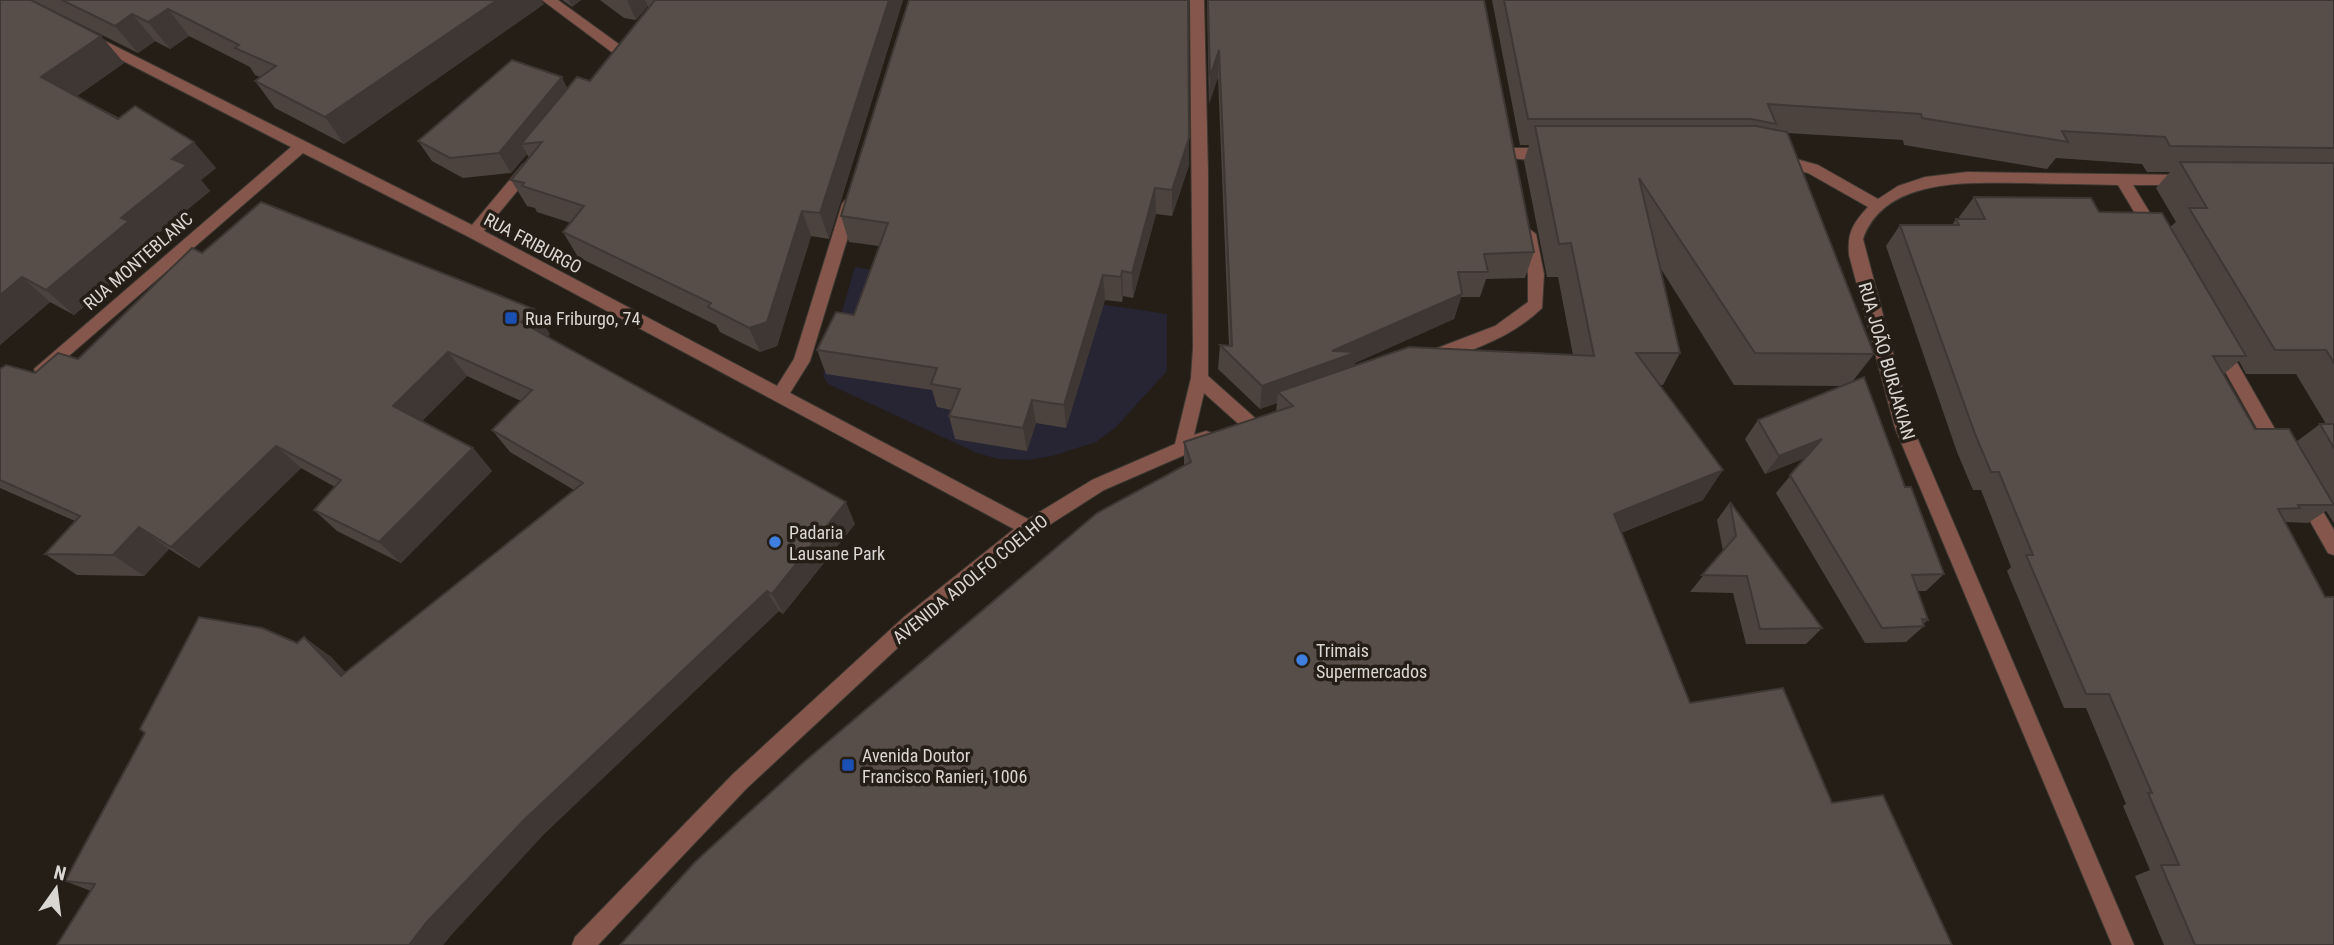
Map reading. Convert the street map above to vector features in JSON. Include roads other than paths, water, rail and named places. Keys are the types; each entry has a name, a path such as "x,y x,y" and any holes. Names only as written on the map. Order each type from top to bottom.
{"street":[{"path":"549,0 622,53"},
{"path":"1183,446 1199,377 1201,173 1197,0"},
{"name":"RUA FRIBURGO","path":"75,30 474,233 1029,528"},
{"name":"RUA MONTEBLANC","path":"31,379 302,146"},
{"path":"1511,154 1565,153"},
{"path":"1757,155 1813,169 1878,206"},
{"path":"474,233 538,156"},
{"name":"RUA JOÃO BURJAKIAN","path":"2123,945 1905,428 1857,255 1855,239 1860,225 1878,206 1903,190 1930,181 1967,177 2202,181"},
{"path":"2123,180 2164,251"},
{"path":"780,395 802,360 855,187"},
{"path":"1415,363 1504,332 1536,304 1536,274 1525,220"},
{"path":"2211,334 2286,464"},
{"name":"AVENIDA ADOLFO COELHO","path":"583,945 740,781 911,623 1029,528 1098,485 1183,446 1242,425 1199,377"},
{"path":"2300,488 2334,547"}],"place":[{"name":"Rua Friburgo, 74","path":"511,318"},
{"name":"Padaria Lausane Park","path":"775,542"},
{"name":"Trimais Supermercados","path":"1302,660"},
{"name":"Avenida Doutor Francisco Ranieri, 1006","path":"848,765"}]}
